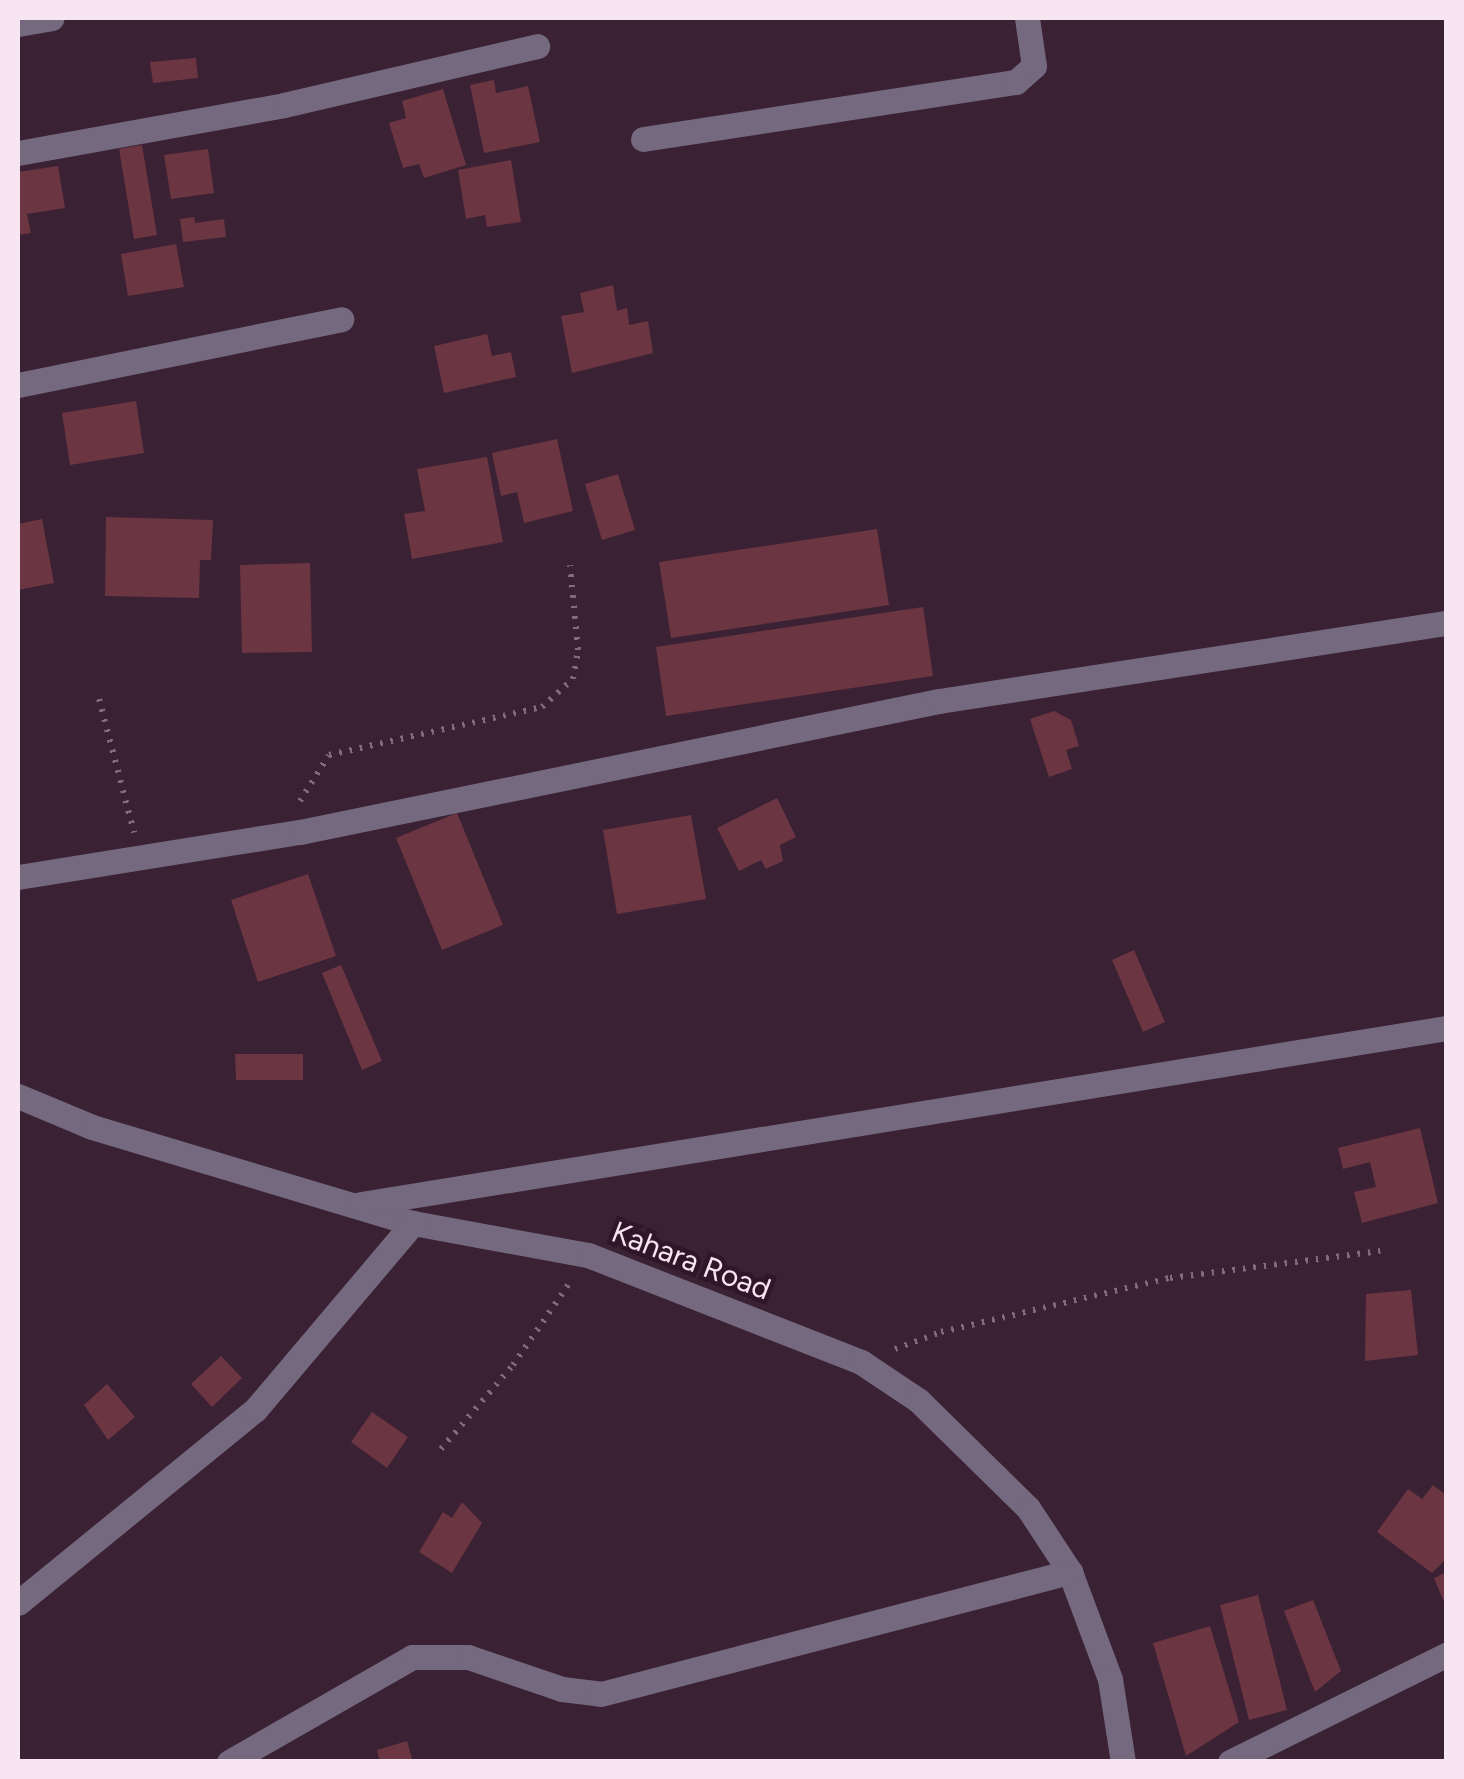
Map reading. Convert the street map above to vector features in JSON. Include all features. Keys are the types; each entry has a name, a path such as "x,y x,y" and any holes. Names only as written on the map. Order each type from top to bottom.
{"street":[{"path":"18,24 51,18"},
{"path":"642,139 1016,82 1034,66 1026,18"},
{"path":"18,153 284,105 537,46"},
{"path":"18,385 341,319"},
{"path":"18,877 300,832 939,701 1446,623"},
{"path":"356,1205 1446,1028"},
{"name":"Kahara Road","path":"18,1096 92,1127 413,1224 588,1255 860,1362 918,1400 1028,1508 1070,1572 1110,1680 1123,1762"},
{"path":"18,1603 255,1410 413,1224"},
{"path":"228,1762 412,1656 468,1656 562,1689 601,1694 1070,1572"},
{"path":"1230,1762 1446,1655"}],"path":[{"path":"300,832 299,802 329,755 542,707 573,679 578,650 570,565"},
{"path":"99,699 140,858"},
{"path":"860,1362 941,1332 1170,1278 1380,1251"},
{"path":"441,1450 514,1364 588,1255"}],"building":[{"path":"196,58 198,78 153,83 150,62"},
{"path":"494,80 496,93 528,86 540,142 484,153 470,85"},
{"path":"443,89 466,165 424,178 419,164 403,168 389,123 406,118 402,101"},
{"path":"142,145 157,235 134,239 119,149"},
{"path":"208,149 214,193 171,199 164,155"},
{"path":"511,160 521,222 487,227 485,215 466,219 458,170"},
{"path":"58,166 65,208 27,214 31,233 18,235 18,172"},
{"path":"194,217 195,223 224,219 226,237 183,242 180,219"},
{"path":"176,244 184,287 128,296 121,254"},
{"path":"613,285 617,311 627,308 629,325 648,321 653,353 572,373 561,316 584,312 580,293"},
{"path":"487,334 492,356 511,352 516,377 444,393 434,346"},
{"path":"136,401 144,453 70,465 62,413"},
{"path":"557,439 573,511 524,523 517,492 501,496 492,453"},
{"path":"487,457 503,542 412,559 404,514 425,511 417,469"},
{"path":"618,474 635,530 602,540 585,484"},
{"path":"106,517 213,520 211,560 200,560 199,598 105,596"},
{"path":"42,519 54,583 18,590 18,524"},
{"path":"877,529 889,605 671,638 659,562"},
{"path":"310,563 312,652 242,653 240,565"},
{"path":"923,607 933,676 666,716 656,647"},
{"path":"1054,711 1071,720 1079,746 1066,750 1072,769 1049,777 1030,719"},
{"path":"777,798 796,837 780,845 783,861 766,869 761,860 739,871 717,828"},
{"path":"457,813 503,925 442,950 396,838"},
{"path":"691,815 706,899 617,914 603,830"},
{"path":"308,874 336,956 258,982 231,900"},
{"path":"1134,950 1165,1022 1143,1032 1112,960"},
{"path":"341,965 382,1061 362,1070 322,973"},
{"path":"235,1054 303,1054 303,1080 236,1080"},
{"path":"1420,1128 1438,1203 1362,1223 1354,1192 1376,1187 1370,1162 1343,1169 1338,1148"},
{"path":"1411,1290 1418,1355 1365,1361 1366,1294"},
{"path":"221,1356 242,1378 212,1407 191,1384"},
{"path":"107,1384 135,1417 108,1440 84,1405"},
{"path":"372,1412 408,1437 387,1468 351,1442"},
{"path":"1433,1485 1446,1495 1446,1559 1432,1573 1377,1532 1408,1489 1422,1499"},
{"path":"462,1502 482,1523 452,1573 419,1552 443,1512 452,1518"},
{"path":"1446,1572 1446,1607 1434,1578"},
{"path":"1258,1595 1287,1710 1249,1720 1220,1605"},
{"path":"1313,1600 1341,1671 1315,1692 1284,1611"},
{"path":"1210,1626 1239,1722 1186,1756 1153,1643"},
{"path":"407,1741 413,1762 380,1762 377,1750"}]}
